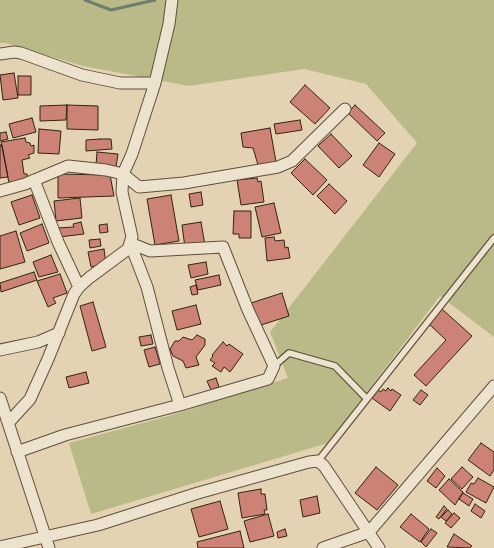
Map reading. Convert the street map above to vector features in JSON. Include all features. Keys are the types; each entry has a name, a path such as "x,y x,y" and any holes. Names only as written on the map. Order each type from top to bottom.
{"street":[{"path":"9,422 30,399 74,294 89,278 128,249 132,237 122,192 123,174 132,154 156,83 169,24 172,0"},
{"path":"0,54 14,52 21,53 82,75 120,83 156,83"},
{"path":"0,191 34,180 68,166 106,170 123,174 139,187 184,183 278,167 292,161 345,109"},
{"path":"34,180 58,242 79,287"},
{"path":"17,452 65,435 180,405 268,379 274,366 248,310 223,247 150,251 130,243"},
{"path":"130,243 146,286 168,368 180,405"},
{"path":"0,350 38,342 58,333"},
{"path":"323,548 369,532 494,386"},
{"path":"0,398 50,548"},
{"path":"0,547 98,525 198,493 308,462 318,461 324,466 379,548"}],"lane":[{"path":"318,461 494,238"},
{"path":"274,366 289,352 335,366 367,399"}],"green space":[{"path":"0,0 494,0 494,337 440,296 328,443 91,514 69,443 172,415 288,378 270,332 417,143 366,84 304,69 189,86 83,66 6,43 0,43"}],"building":[{"path":"14,73 18,98 3,100 0,75"},
{"path":"18,76 31,76 31,95 18,95"},
{"path":"305,85 330,108 315,124 290,102"},
{"path":"67,105 66,120 40,121 40,106"},
{"path":"67,105 98,106 98,130 67,129"},
{"path":"355,105 385,133 377,141 348,113"},
{"path":"32,118 36,132 13,138 9,124"},
{"path":"300,120 302,130 276,134 274,124"},
{"path":"270,128 276,162 258,165 253,148 243,147 241,133"},
{"path":"39,129 61,131 59,154 38,153"},
{"path":"6,132 8,139 0,141 0,133"},
{"path":"331,134 352,156 339,168 318,146"},
{"path":"25,138 26,142 30,143 31,146 34,145 34,153 28,155 30,158 22,160 24,174 27,174 28,181 9,183 1,142"},
{"path":"111,139 112,149 86,151 86,140"},
{"path":"379,143 395,154 379,177 363,165"},
{"path":"0,145 2,145 8,177 0,178"},
{"path":"97,152 118,154 116,167 96,165"},
{"path":"305,159 327,180 313,195 291,173"},
{"path":"58,174 110,175 114,196 58,198"},
{"path":"257,178 258,182 261,181 264,202 241,205 237,180"},
{"path":"329,184 347,201 335,214 317,196"},
{"path":"201,192 203,205 191,207 189,194"},
{"path":"32,195 40,218 19,225 11,202"},
{"path":"171,195 179,241 155,245 147,199"},
{"path":"80,198 82,218 56,221 54,201"},
{"path":"274,203 281,233 262,237 255,207"},
{"path":"234,211 251,211 251,238 239,238 239,234 233,234"},
{"path":"81,222 84,234 59,237 57,228 74,227 73,224"},
{"path":"201,222 205,245 185,248 182,225"},
{"path":"42,224 49,243 27,251 20,233"},
{"path":"107,224 108,232 100,233 99,225"},
{"path":"16,231 25,262 0,269 0,236"},
{"path":"274,237 275,241 284,240 285,248 288,247 290,258 267,261 265,238"},
{"path":"100,239 101,246 90,248 89,240"},
{"path":"104,249 106,264 91,267 88,252"},
{"path":"51,255 58,272 39,277 33,262"},
{"path":"206,262 208,274 191,278 188,265"},
{"path":"34,272 37,280 1,292 0,283"},
{"path":"60,274 67,293 53,298 56,303 48,307 37,281"},
{"path":"219,275 221,285 198,290 195,280"},
{"path":"196,285 198,294 192,295 190,287"},
{"path":"282,293 289,316 258,326 251,303"},
{"path":"93,302 106,347 92,351 80,306"},
{"path":"196,305 201,324 177,330 172,311"},
{"path":"442,309 472,336 426,386 414,375 446,340 429,324"},
{"path":"151,335 153,344 141,346 139,337"},
{"path":"197,335 205,339 205,345 196,357 199,365 186,368 183,361 173,356 170,349 175,341 179,341 183,337 192,340"},
{"path":"223,342 227,346 229,344 243,354 230,372 224,367 221,372 212,366 215,363 210,360 213,356 212,355"},
{"path":"155,347 160,364 149,367 144,350"},
{"path":"86,372 89,383 69,388 66,377"},
{"path":"216,378 219,387 211,390 207,381"},
{"path":"388,388 391,391 392,389 401,395 390,411 372,398 378,390 381,392 383,389 386,391"},
{"path":"421,390 428,395 420,405 413,400"},
{"path":"481,443 494,452 494,470 490,476 468,460"},
{"path":"376,467 398,485 377,510 355,493"},
{"path":"462,467 473,477 462,489 451,479"},
{"path":"437,468 445,476 436,488 427,481"},
{"path":"478,478 494,487 486,503 466,492 471,483 474,484"},
{"path":"449,479 463,492 455,505 439,490"},
{"path":"261,489 261,494 265,494 267,510 264,510 265,514 242,518 238,493"},
{"path":"463,493 473,499 469,506 459,499"},
{"path":"317,496 320,513 303,517 300,500"},
{"path":"220,501 228,529 199,537 191,509"},
{"path":"475,504 485,511 481,518 471,511"},
{"path":"444,506 447,509 439,519 436,517"},
{"path":"448,510 452,514 446,521 441,517"},
{"path":"454,513 460,518 451,528 445,523"},
{"path":"268,514 274,536 250,542 244,521"},
{"path":"411,514 429,529 420,542 400,527"},
{"path":"285,529 287,536 278,538 277,532"},
{"path":"431,529 437,533 426,547 421,542"},
{"path":"240,531 244,548 198,548 197,542"},
{"path":"454,534 472,546 470,548 447,547"}],"waterway":[{"path":"85,0 111,10 155,0"}]}
